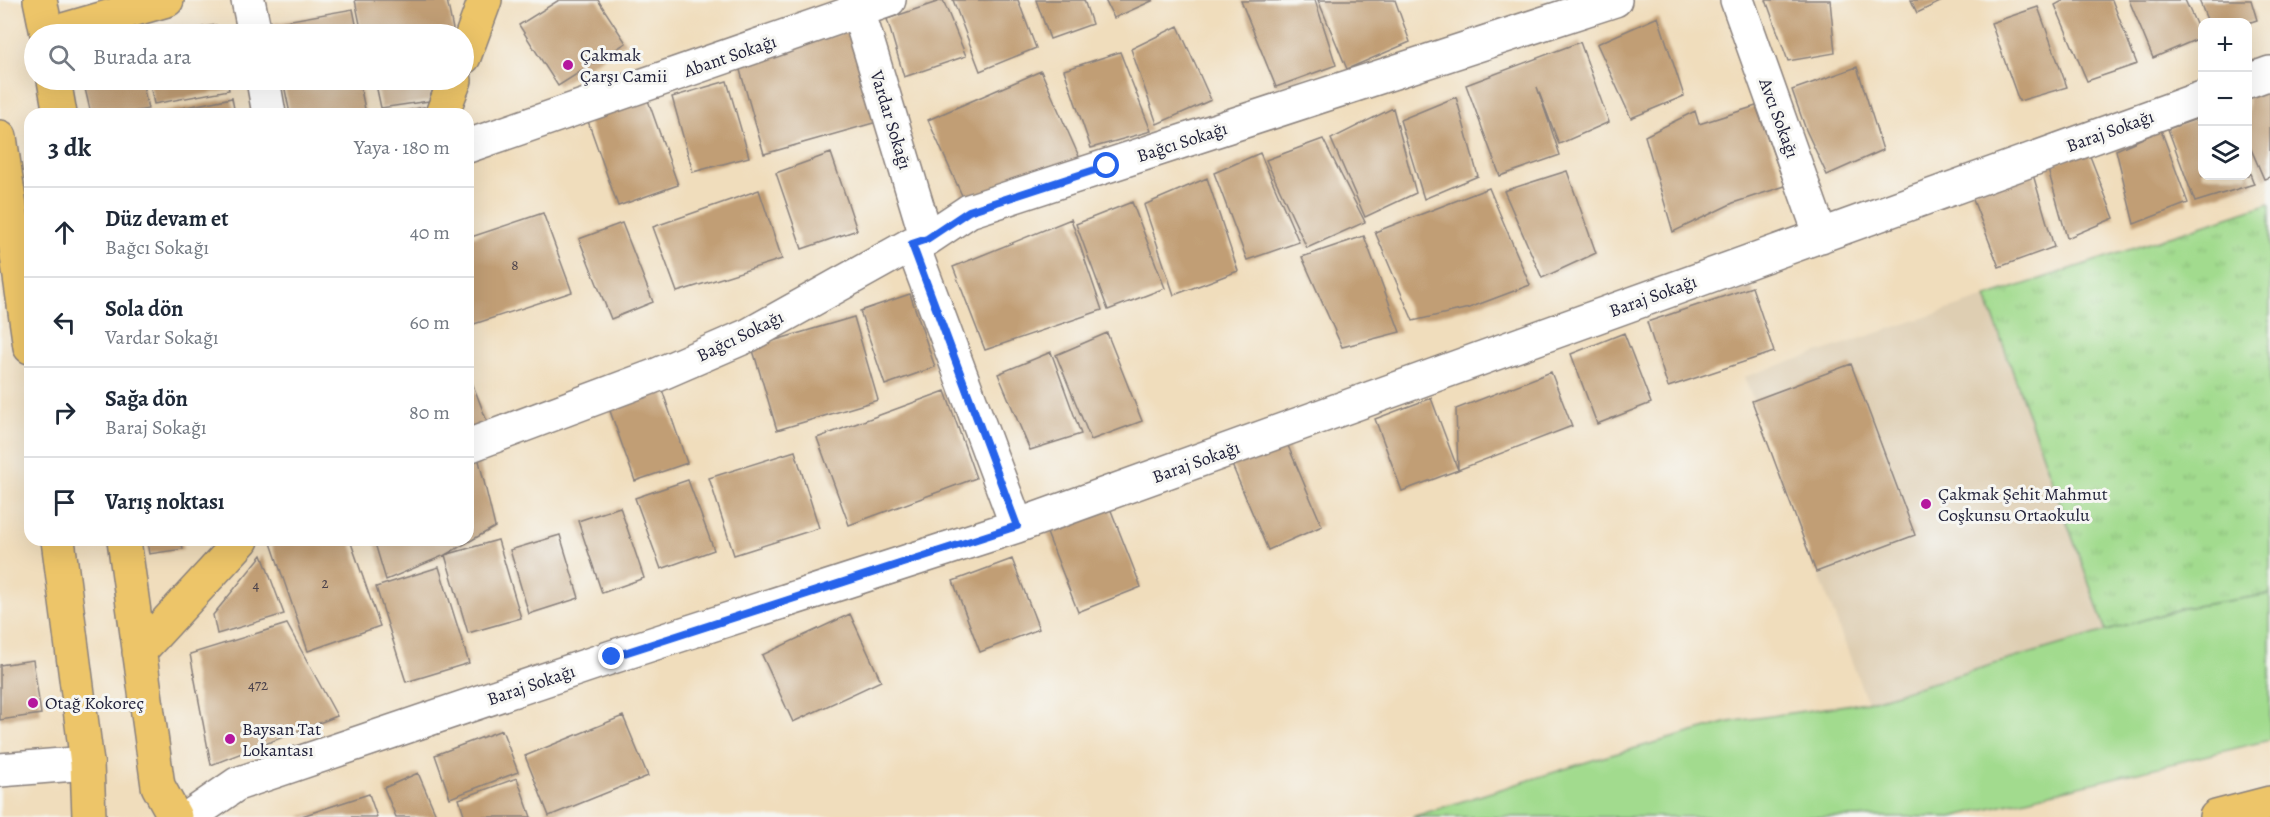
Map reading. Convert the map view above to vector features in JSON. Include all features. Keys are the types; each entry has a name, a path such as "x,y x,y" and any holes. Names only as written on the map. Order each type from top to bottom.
{"main road":[{"path":"40,0 46,24"},
{"path":"83,24 167,0"},
{"path":"474,24 480,5"},
{"path":"56,90 59,108"},
{"path":"444,108 451,90"},
{"path":"0,138 24,305"},
{"path":"58,546 87,763 89,817"},
{"path":"125,546 158,786 175,817"},
{"path":"139,652 236,546"},
{"path":"2216,817 2270,803"}],"street":[{"path":"248,0 253,24"},
{"name":"Abant Sokağı","path":"474,144 857,6 890,0"},
{"name":"Bağcı Sokağı","path":"474,444 657,375 749,335 920,242 969,211 1615,0"},
{"name":"Avcı Sokağı","path":"1737,0 1821,236"},
{"name":"Vardar Sokağı","path":"857,6 920,242 1017,526"},
{"path":"2252,79 2270,73"},
{"path":"265,90 268,108"},
{"name":"Baraj Sokağı","path":"189,817 237,784 612,657 1017,526 2198,99"},
{"path":"0,770 87,763"}],"shaded area":[{"name":"Çakmak Şehit Mahmut Coşkunsu Ortaokulu","path":"1986,297 2106,631 1867,702 1744,377"}],"green space":[{"path":"2270,203 2270,594 2183,608 2106,631 1986,297"},
{"path":"2270,594 2270,740 1952,817 1412,817 1593,760 1729,722 1867,702 2183,608"}],"building":[{"path":"355,0 447,0 452,24 360,24"},
{"name":"Çakmak Çarşı Camii","path":"559,0 598,0 626,43 558,86 519,25"},
{"path":"943,0 966,56 904,77 887,19"},
{"path":"953,0 1018,0 1036,48 980,71"},
{"path":"1036,0 1084,0 1092,24 1050,39"},
{"path":"1105,0 1154,0 1114,18"},
{"path":"1315,0 1336,65 1276,87 1241,1"},
{"path":"1318,0 1395,0 1410,42 1347,69"},
{"path":"1766,0 1830,0 1835,53 1788,61"},
{"path":"1911,0 1944,0 1917,13"},
{"path":"2064,0 2112,0 2137,64 2087,81 2055,5"},
{"path":"2129,0 2185,0 2198,28 2198,39 2153,58"},
{"path":"2199,0 2251,0 2257,20 2252,22 2252,18 2206,18"},
{"path":"2038,7 2067,87 2019,101 1991,23"},
{"path":"353,9 356,24 274,24"},
{"path":"1658,17 1684,96 1631,118 1597,44"},
{"path":"1178,26 1211,100 1157,124 1131,49"},
{"path":"851,31 877,122 764,154 738,63"},
{"path":"1580,42 1609,122 1559,144 1537,87 1560,155 1500,176 1466,85"},
{"path":"1120,52 1151,131 1091,148 1064,70"},
{"path":"1857,67 1883,150 1827,175 1806,130 1792,90"},
{"path":"1041,71 1081,161 969,211 928,120"},
{"path":"727,81 749,157 693,172 672,97"},
{"path":"2270,83 2270,177 2264,179 2252,151 2252,91"},
{"path":"643,86 678,185 618,206 583,107"},
{"path":"85,90 144,90 148,108 90,108"},
{"path":"151,90 229,90 154,104"},
{"path":"285,90 361,90 365,108 289,108"},
{"path":"377,90 433,90 429,101 381,108"},
{"path":"1456,97 1478,176 1424,199 1400,120"},
{"path":"232,98 234,108 182,108"},
{"path":"1756,106 1785,186 1733,203 1673,232 1645,136 1695,111 1699,124"},
{"path":"1393,108 1416,193 1365,217 1331,139"},
{"path":"2198,118 2198,180 2252,179 2254,184 2195,202 2168,129"},
{"path":"2161,130 2188,203 2134,224 2116,150"},
{"path":"1323,139 1365,222 1307,248 1266,160"},
{"path":"2088,151 2114,218 2067,238 2047,166"},
{"path":"831,153 857,230 802,249 776,173"},
{"path":"1260,153 1299,242 1247,260 1214,173"},
{"path":"1567,171 1596,253 1542,278 1504,191"},
{"path":"2032,171 2054,247 1999,267 1970,192"},
{"path":"1207,178 1238,271 1174,295 1144,205"},
{"path":"1489,188 1530,285 1469,308 1413,321 1375,232"},
{"path":"759,190 782,259 677,292 653,227"},
{"path":"1132,202 1165,288 1108,310 1076,224"},
{"path":"543,213 572,292 474,324 474,236"},
{"path":"1071,219 1102,310 985,350 953,267"},
{"path":"622,223 653,302 611,319 579,239"},
{"path":"1364,236 1400,332 1342,347 1302,257"},
{"path":"1752,287 1774,352 1668,387 1647,322"},
{"path":"910,294 935,367 885,385 860,311"},
{"path":"854,317 878,400 777,430 752,347"},
{"path":"1107,333 1142,421 1091,440 1056,355"},
{"path":"1624,333 1651,403 1597,424 1571,354"},
{"path":"1051,352 1081,434 1030,450 998,374"},
{"path":"1851,364 1915,535 1816,572 1752,401"},
{"path":"1551,372 1572,426 1458,470 1456,409"},
{"path":"657,375 687,463 635,481 604,394"},
{"path":"474,388 488,424 474,429"},
{"path":"945,391 976,478 849,525 817,438"},
{"path":"1431,398 1458,470 1402,491 1375,419"},
{"path":"1286,441 1322,526 1268,550 1232,465"},
{"path":"475,444 495,527 474,539"},
{"path":"795,451 819,528 734,555 709,478"},
{"path":"688,480 714,550 661,569 635,498"},
{"path":"620,507 644,578 602,593 578,521"},
{"path":"1110,508 1141,587 1078,612 1047,533"},
{"path":"560,535 579,598 529,614 510,550"},
{"path":"498,540 521,618 468,633 445,555"},
{"path":"148,546 182,546 183,549 149,554"},
{"path":"272,546 352,546 380,626 308,651"},
{"path":"376,546 461,546 386,580"},
{"path":"262,555 284,614 217,634 213,615"},
{"path":"1012,559 1039,629 980,652 953,581"},
{"path":"439,567 469,663 406,682 376,587"},
{"path":"850,614 881,681 793,722 762,655"},
{"path":"287,624 337,716 211,765 190,654"},
{"path":"33,660 41,714 0,720 0,665"},
{"path":"623,716 648,776 549,816 525,756"},
{"path":"502,730 518,772 450,798 435,755"},
{"path":"418,773 437,817 396,817 384,788"},
{"path":"517,778 531,817 465,817 459,799"},
{"path":"369,794 377,817 299,817"}],"place":[{"name":"Çakmak Çarşı Camii","path":"568,65"},
{"name":"Çakmak Şehit Mahmut Coşkunsu Ortaokulu","path":"1926,504"},
{"name":"Otağ Kokoreç","path":"33,703"},
{"name":"Baysan Tat Lokantası","path":"230,739"}],"route":[{"path":"612,657 1017,526 912,244 927,239 969,211 1107,166"}]}
